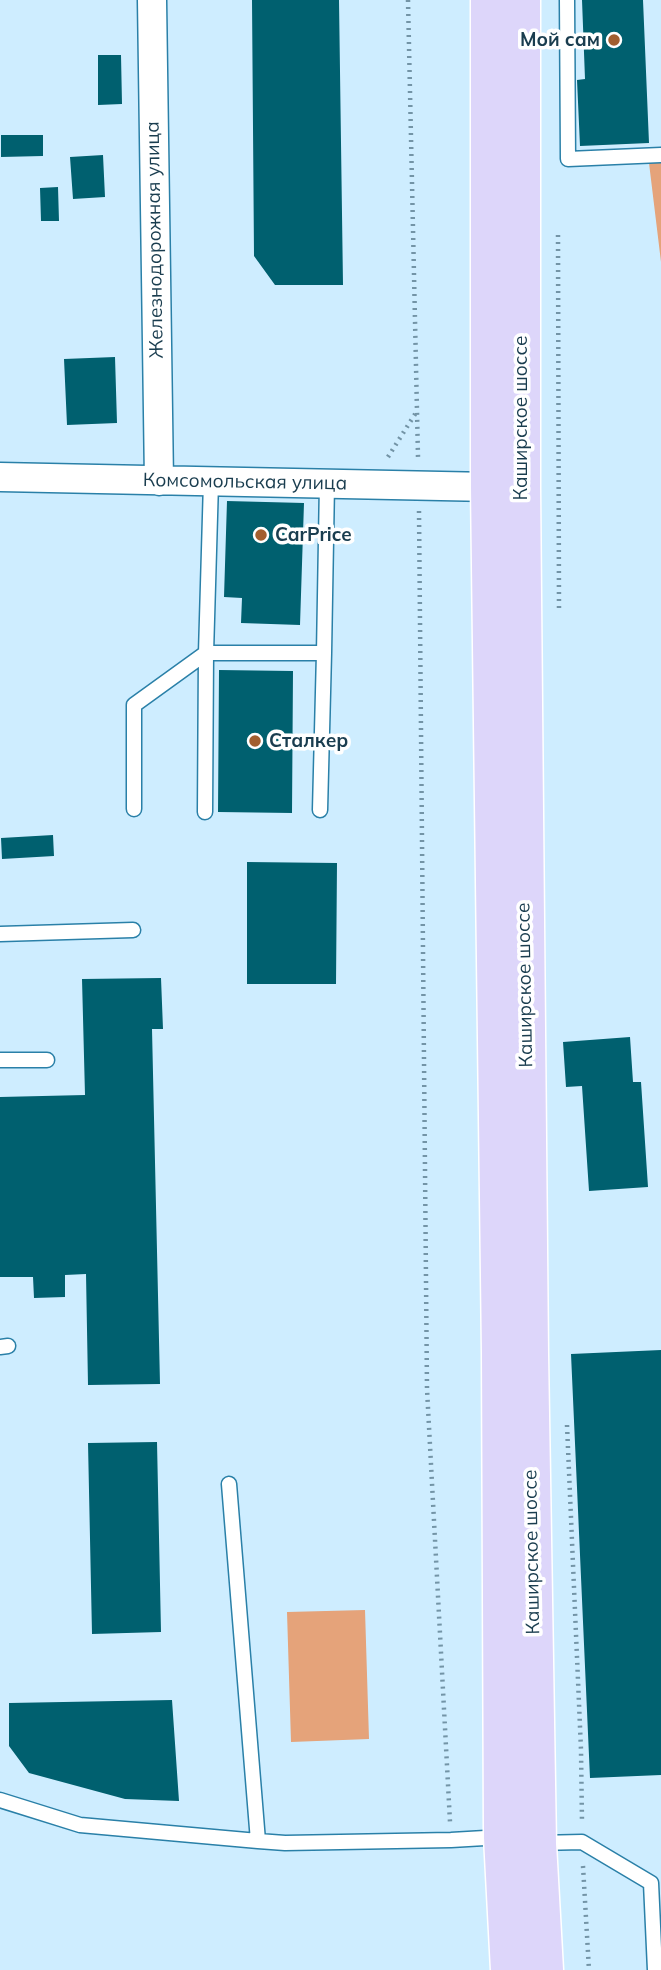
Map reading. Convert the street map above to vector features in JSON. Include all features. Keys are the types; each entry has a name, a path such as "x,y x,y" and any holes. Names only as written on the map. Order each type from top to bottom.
{"main road":[{"name":"Каширское шоссе","path":"490,0 490,487 501,1354 520,1840 544,1970"},
{"name":"Каширское шоссе","path":"510,1970 520,1840 528,1326 521,501 521,0"}],"street":[{"name":"Железнодорожная улица","path":"152,0 159,481"},
{"name":"Комсомольская улица","path":"0,477 490,487"}],"lane":[{"path":"567,0 568,159 661,155"},
{"path":"205,812 211,482"},
{"path":"320,810 327,483"},
{"path":"134,809 134,705 206,653 324,653"},
{"path":"0,934 133,930"},
{"path":"0,1060 47,1060"},
{"path":"229,1484 258,1841"},
{"path":"0,1800 80,1825 285,1843 451,1840 582,1842 651,1883 655,1970"}],"path":[{"path":"408,0 419,485 427,1389 451,1840"},
{"path":"558,228 559,619"},
{"path":"384,462 417,411"},
{"path":"566,1412 580,1751"}],"shaded area":[{"path":"661,161 661,262 649,163"},
{"path":"365,1610 369,1739 291,1742 287,1612"}],"building":[{"path":"252,0 339,0 343,285 275,285 254,256"},
{"name":"Мой сам","path":"582,0 643,0 649,143 580,146 577,80 585,79"},
{"path":"98,55 121,55 122,104 98,105"},
{"path":"1,135 43,135 43,156 1,157"},
{"path":"103,155 105,197 73,199 70,157"},
{"path":"58,187 59,221 41,221 40,188"},
{"path":"115,357 117,423 67,425 64,359"},
{"path":"227,501 304,503 300,625 241,623 242,598 224,597"},
{"name":"Сталкер","path":"219,670 293,671 292,813 218,812"},
{"path":"53,835 54,856 2,859 1,838"},
{"path":"247,862 337,863 336,984 247,984"},
{"path":"161,978 163,1029 152,1029 160,1384 88,1385 86,1274 65,1275 65,1297 34,1298 33,1277 0,1277 0,1097 85,1095 82,979"},
{"path":"630,1037 633,1082 641,1082 648,1187 589,1191 582,1086 566,1087 563,1042"},
{"path":"661,1350 661,1775 590,1778 571,1354"},
{"path":"157,1442 161,1632 92,1634 88,1443"},
{"path":"172,1700 179,1801 125,1799 29,1773 9,1746 9,1703"}],"place":[{"name":"Мой сам","path":"614,40"},
{"name":"CarPrice","path":"261,535"},
{"name":"Сталкер","path":"255,741"}]}
